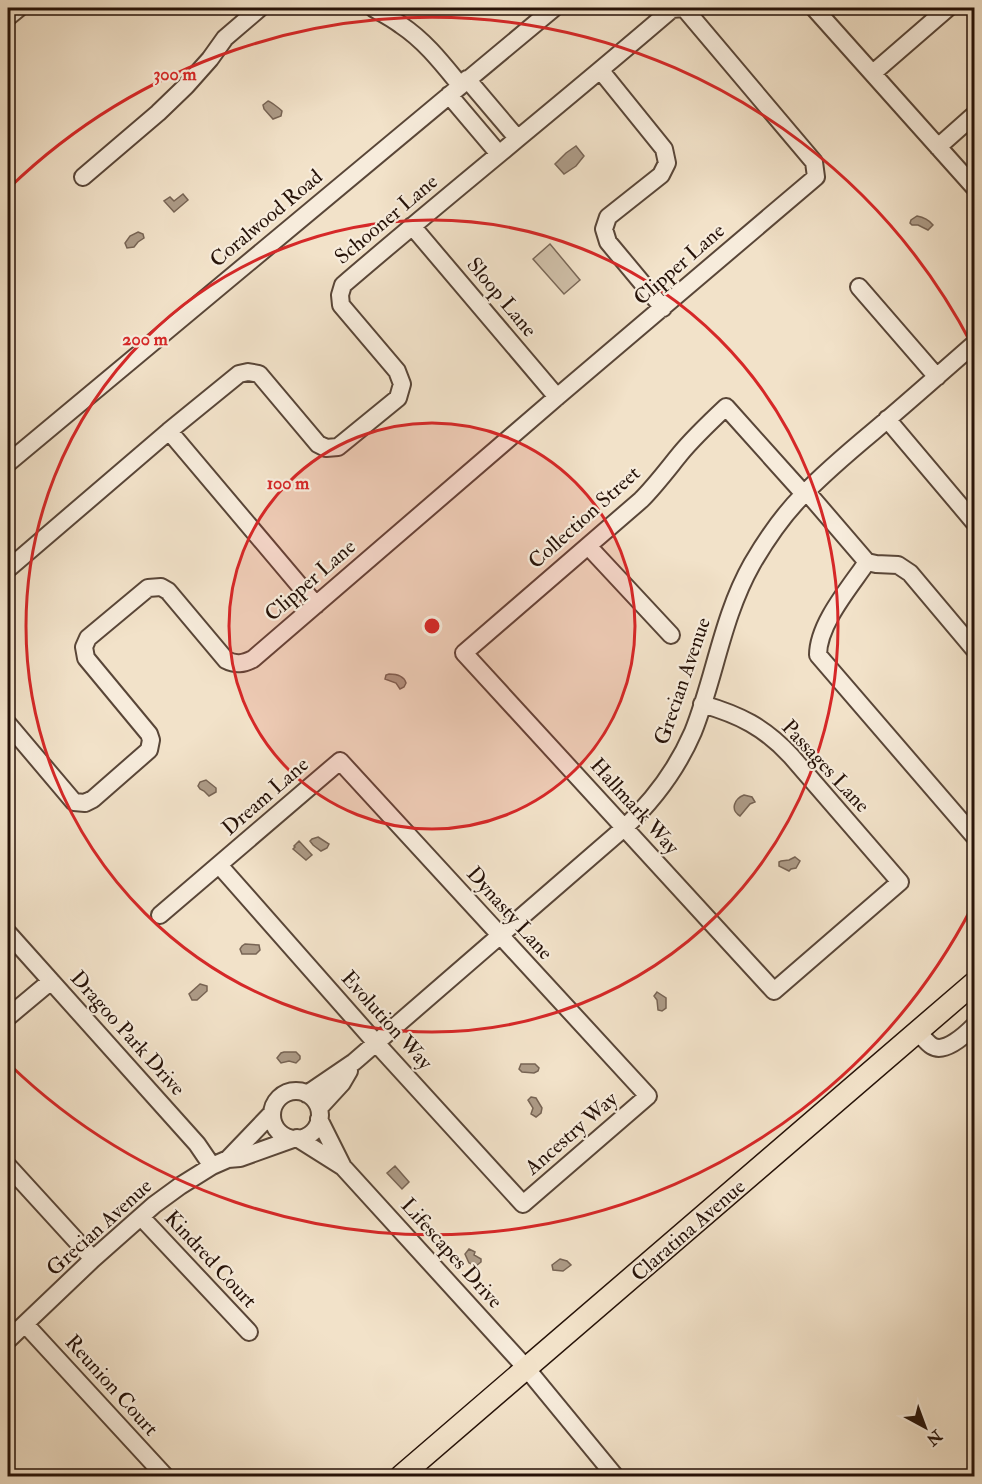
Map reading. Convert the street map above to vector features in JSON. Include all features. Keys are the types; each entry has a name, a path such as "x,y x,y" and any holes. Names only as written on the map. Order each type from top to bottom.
{"main road":[{"name":"Claratina Avenue","path":"401,1476 975,983"}],"street":[{"path":"8,17 19,8"},
{"path":"83,177 158,113 186,86 225,38 260,8"},
{"path":"373,8 401,24 438,58 459,86 499,154"},
{"name":"Coralwood Road","path":"8,463 554,8"},
{"name":"Schooner Lane","path":"8,569 238,374 248,372 259,374 318,444 326,448 338,447 398,398 402,384 397,371 341,305 340,295 343,285 517,138 601,71 672,9 683,8 696,21 814,162 816,177"},
{"path":"814,8 975,187"},
{"path":"873,73 948,8"},
{"path":"601,71 664,149 667,163 661,175 608,217 604,229 608,243 663,308"},
{"path":"459,86 517,138"},
{"path":"938,147 975,116"},
{"name":"Clipper Lane","path":"8,724 74,802 86,803 93,799 149,750 151,740 149,734 86,657 84,647 88,638 148,588 161,587 168,591 226,660 244,664 253,659 816,177"},
{"name":"Sloop Lane","path":"412,226 557,397"},
{"path":"859,287 937,377"},
{"name":"Grecian Avenue","path":"307,1094 354,1062 624,828 655,797 683,754 702,704 726,622 750,567 766,541 784,517 828,470 975,344"},
{"name":"Collection Street","path":"464,652 641,500 681,452 726,407 805,493"},
{"path":"887,419 975,522"},
{"path":"169,431 316,605"},
{"path":"805,493 867,562 898,565 910,573 975,649"},
{"path":"588,546 671,635"},
{"path":"867,562 827,622 818,645 818,655 975,836"},
{"name":"Hallmark Way","path":"464,652 774,991"},
{"name":"Passages Lane","path":"702,704 737,716 772,737 900,882 774,991"},
{"name":"Dream Lane","path":"160,915 340,760"},
{"name":"Dynasty Lane","path":"340,760 648,1096"},
{"name":"Evolution Way","path":"219,865 376,1043 523,1204"},
{"name":"Dragoo Park Drive","path":"8,933 197,1144 212,1166"},
{"path":"8,1017 51,981"},
{"path":"918,1032 932,1046 938,1048 956,1042 975,1026"},
{"name":"Grecian Avenue","path":"319,1113 342,1083 354,1062"},
{"path":"298,1091 307,1094 314,1100 319,1113 317,1126 303,1138 285,1136 273,1122 272,1113 275,1104 281,1096 289,1092 298,1091"},
{"name":"Ancestry Way","path":"523,1204 648,1096"},
{"name":"Grecian Avenue","path":"228,1159 272,1113"},
{"name":"Lifescapes Drive","path":"319,1113 322,1127 343,1167"},
{"name":"Grecian Avenue","path":"8,1340 141,1217 180,1186 228,1159 240,1158 295,1138"},
{"name":"Lifescapes Drive","path":"295,1138 343,1167 527,1369 615,1476"},
{"path":"8,1166 93,1260"},
{"name":"Kindred Court","path":"141,1217 249,1332"},
{"name":"Reunion Court","path":"25,1324 165,1476"}],"shaded area":[{"path":"268,101 282,111 281,116 273,119 264,109 263,105"},
{"path":"576,146 584,156 576,166 564,174 555,164"},
{"path":"183,194 188,200 174,212 164,201 170,197 174,201"},
{"path":"917,216 933,225 928,230 912,225 911,220"},
{"path":"138,232 143,234 144,238 134,247 127,248 125,243 130,236"},
{"path":"550,244 580,280 564,294 533,259"},
{"path":"389,674 403,679 406,683 404,687 400,689 396,683 385,679"},
{"path":"206,780 216,788 216,792 209,796 198,786 200,782"},
{"path":"744,795 752,797 755,802 750,804 740,816 735,811 734,805"},
{"path":"318,837 329,844 321,851 310,841"},
{"path":"299,841 312,855 306,860 293,849"},
{"path":"795,857 800,861 796,868 789,871 779,866 779,862"},
{"path":"245,944 259,945 260,950 256,954 242,954 240,949"},
{"path":"200,984 207,986 207,991 197,1000 192,1000 189,994"},
{"path":"657,992 666,998 666,1008 662,1011 658,1010 654,996"},
{"path":"284,1052 296,1052 300,1059 296,1063 289,1061 281,1063 277,1058"},
{"path":"521,1064 535,1064 539,1068 534,1073 522,1072 519,1069"},
{"path":"531,1097 536,1098 542,1108 541,1113 536,1117 531,1114 533,1108 528,1100"},
{"path":"395,1166 409,1182 402,1189 387,1173"},
{"path":"469,1249 481,1259 476,1266 469,1263 465,1254"},
{"path":"560,1259 571,1265 563,1271 553,1270 552,1265"}]}
